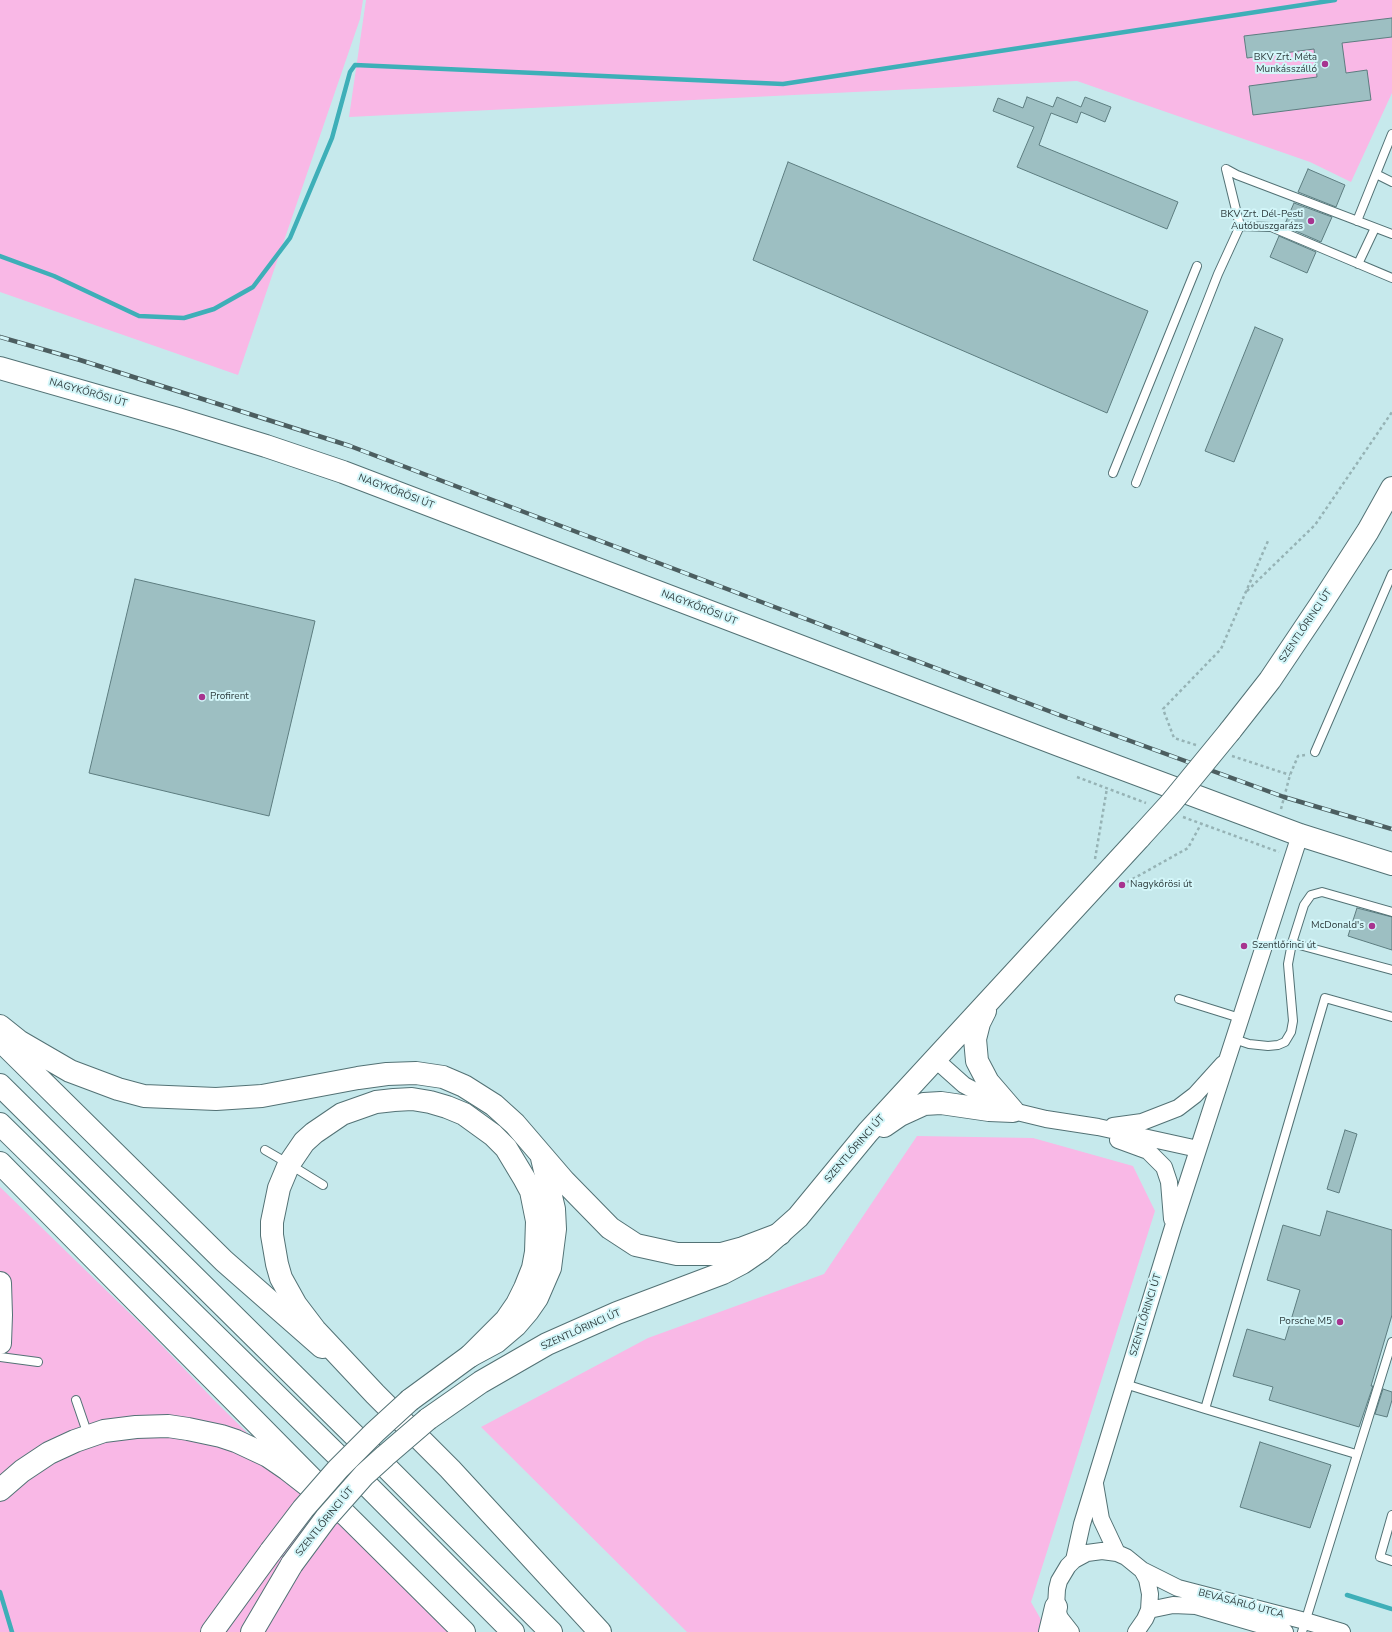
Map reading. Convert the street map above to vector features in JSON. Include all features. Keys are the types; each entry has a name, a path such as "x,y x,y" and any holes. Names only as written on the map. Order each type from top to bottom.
{"main road":[{"name":"NAGYKŐRÖSI ÚT","path":"0,368 178,419 266,446 343,472 1066,748 1300,835 1392,864"},
{"name":"SZENTLŐRINCI ÚT","path":"252,1632 292,1564 344,1496 385,1456 428,1419 481,1382 547,1344 617,1313 723,1273 742,1263 761,1250 798,1217 868,1132 936,1060 1171,803 1230,731 1270,680 1312,617 1368,531 1392,488"},
{"path":"991,999 978,1023 975,1040 977,1061 988,1082 1013,1111"},
{"path":"0,1026 20,1042 70,1071 118,1089 144,1096 216,1100 262,1096 387,1074 416,1073 443,1077 464,1086 494,1105 515,1124 542,1153 564,1181 610,1228 636,1245 677,1254 721,1254 744,1248 780,1234"},
{"path":"0,1040 224,1261 375,1394"},
{"path":"0,1085 350,1430 551,1632"},
{"path":"212,1632 303,1509 338,1469 375,1432 410,1400 470,1356 498,1329 517,1304 533,1268 536,1252 537,1222 531,1191 506,1148 494,1135 464,1114 430,1102 412,1100 376,1102 342,1114 326,1124 304,1142 289,1164 279,1188 272,1222 274,1249 281,1278 305,1318 375,1394 450,1469 600,1632"},
{"path":"868,1132 884,1126 900,1115 924,1104 941,1103 990,1110 1013,1111"},
{"path":"0,1124 336,1454 513,1632"},
{"path":"470,1356 496,1342 516,1325 537,1298 550,1268 555,1229 554,1209 542,1153"},
{"path":"0,1163 464,1632"},
{"path":"0,1283 2,1315 0,1343"},
{"path":"0,1490 22,1471 49,1453 75,1440 119,1428 152,1426 188,1429 221,1436 246,1445 268,1456 287,1469 346,1514"},
{"path":"1050,1632 1056,1607"}],"street":[{"name":"SZENTLŐRINCI ÚT","path":"1074,1560 1082,1524 1173,1227 1300,835"},
{"path":"936,1060 954,1078 964,1085 978,1094 1013,1111 1046,1119 1098,1127 1198,1148"},
{"path":"1098,1127 1142,1122 1178,1108 1195,1094 1227,1060"},
{"path":"1098,1127 1118,1139 1148,1151 1164,1168 1169,1182 1173,1227"},
{"name":"SZENTLŐRINCI ÚT","path":"1095,1482 1101,1519 1117,1552"},
{"path":"1071,1632 1060,1618 1056,1607 1056,1589 1059,1581 1068,1566 1074,1560 1087,1553 1095,1551 1117,1552"},
{"name":"BEVÁSÁRLÓ UTCA","path":"1117,1552 1126,1557 1142,1570 1178,1588 1304,1626 1342,1632"},
{"path":"1139,1631 1149,1610 1150,1602 1149,1587 1142,1570"},
{"path":"1149,1610 1173,1604 1196,1606 1285,1632"}],"lane":[{"path":"1357,221 1392,134"},
{"path":"1136,483 1218,274 1240,226 1226,169 1236,175 1392,234"},
{"path":"1376,174 1392,182"},
{"path":"1240,226 1271,227 1392,278"},
{"path":"1358,264 1374,228"},
{"path":"1114,473 1196,266"},
{"path":"1315,752 1392,574"},
{"path":"1234,1039 1249,1044 1268,1046 1278,1045 1285,1042 1291,1032 1293,1021 1288,964 1292,943 1306,901 1311,895 1318,892 1392,912"},
{"path":"1292,943 1392,970"},
{"path":"1205,1409 1325,998 1392,1017"},
{"path":"1179,999 1240,1018"},
{"path":"265,1150 323,1185"},
{"path":"1304,1626 1356,1454 1392,1342"},
{"path":"0,1357 38,1362"},
{"path":"1125,1384 1356,1454"},
{"path":"76,1400 88,1436"},
{"path":"1392,1515 1380,1557 1392,1561"}],"path":[{"path":"1246,592 1316,525 1392,412"},
{"path":"1203,747 1174,738 1163,709 1221,649 1268,541"},
{"path":"1261,846 1277,807 1281,809 1290,775 1298,756 1315,752"},
{"path":"1225,754 1290,775"},
{"path":"1095,859 1108,788"},
{"path":"1122,885 1188,848 1201,824"}],"shaded area":[{"path":"0,0 363,0 360,19 238,375 0,292"},
{"path":"366,0 1392,0 1392,93 1351,182 1310,162 1077,81 349,117"},
{"path":"917,1136 1033,1138 1133,1166 1155,1211 1031,1602 1048,1632 687,1632 481,1427 648,1338 824,1274"},
{"path":"0,1187 148,1331 214,1400 448,1632 0,1632"}],"building":[{"path":"1392,18 1392,37 1342,43 1346,73 1367,70 1371,100 1253,115 1249,86 1317,77 1314,49 1247,58 1244,36"},
{"path":"1027,97 1053,107 1057,97 1081,107 1085,97 1111,107 1105,122 1081,112 1077,123 1051,113 1039,145 1178,202 1167,229 1017,167 1034,127 993,111 998,98 1023,108"},
{"path":"788,162 1148,311 1107,413 753,260"},
{"path":"1308,169 1345,185 1336,207 1298,192"},
{"path":"1294,203 1332,217 1321,242 1284,226"},
{"path":"1279,236 1316,252 1307,273 1270,257"},
{"path":"1255,327 1283,339 1234,462 1205,451"},
{"name":"Profirent","path":"135,579 315,621 269,816 89,773"},
{"name":"McDonald's","path":"1357,908 1392,917 1392,950 1348,936"},
{"path":"1345,1130 1357,1134 1339,1193 1327,1189"},
{"name":"Porsche M5","path":"1327,1211 1392,1230 1392,1315 1371,1386 1373,1386 1359,1427 1269,1400 1273,1387 1233,1376 1247,1329 1285,1340 1300,1290 1267,1280 1283,1225 1320,1236"},
{"path":"1383,1389 1392,1392 1392,1400 1387,1417 1375,1414"},
{"path":"1260,1442 1331,1465 1310,1528 1240,1507"}],"waterway":[{"path":"0,256 54,276 139,316 184,318 214,309 253,287 290,238 332,138 350,72 355,65 783,84 1335,0"},
{"path":"0,1592 12,1632"},
{"path":"1347,1595 1392,1609"}],"railway":[{"path":"0,337 80,360 350,446 1062,716 1284,797 1392,829"}],"place":[{"name":"BKV Zrt. Méta Munkásszálló","path":"1325,64"},
{"name":"BKV Zrt. Dél-Pesti Autóbuszgarázs","path":"1311,221"},
{"name":"Profirent","path":"202,697"},
{"name":"Nagykőrösi út","path":"1122,885"},
{"name":"McDonald's","path":"1372,926"},
{"name":"Szentlőrinci út","path":"1244,946"},
{"name":"Porsche M5","path":"1340,1322"}]}
